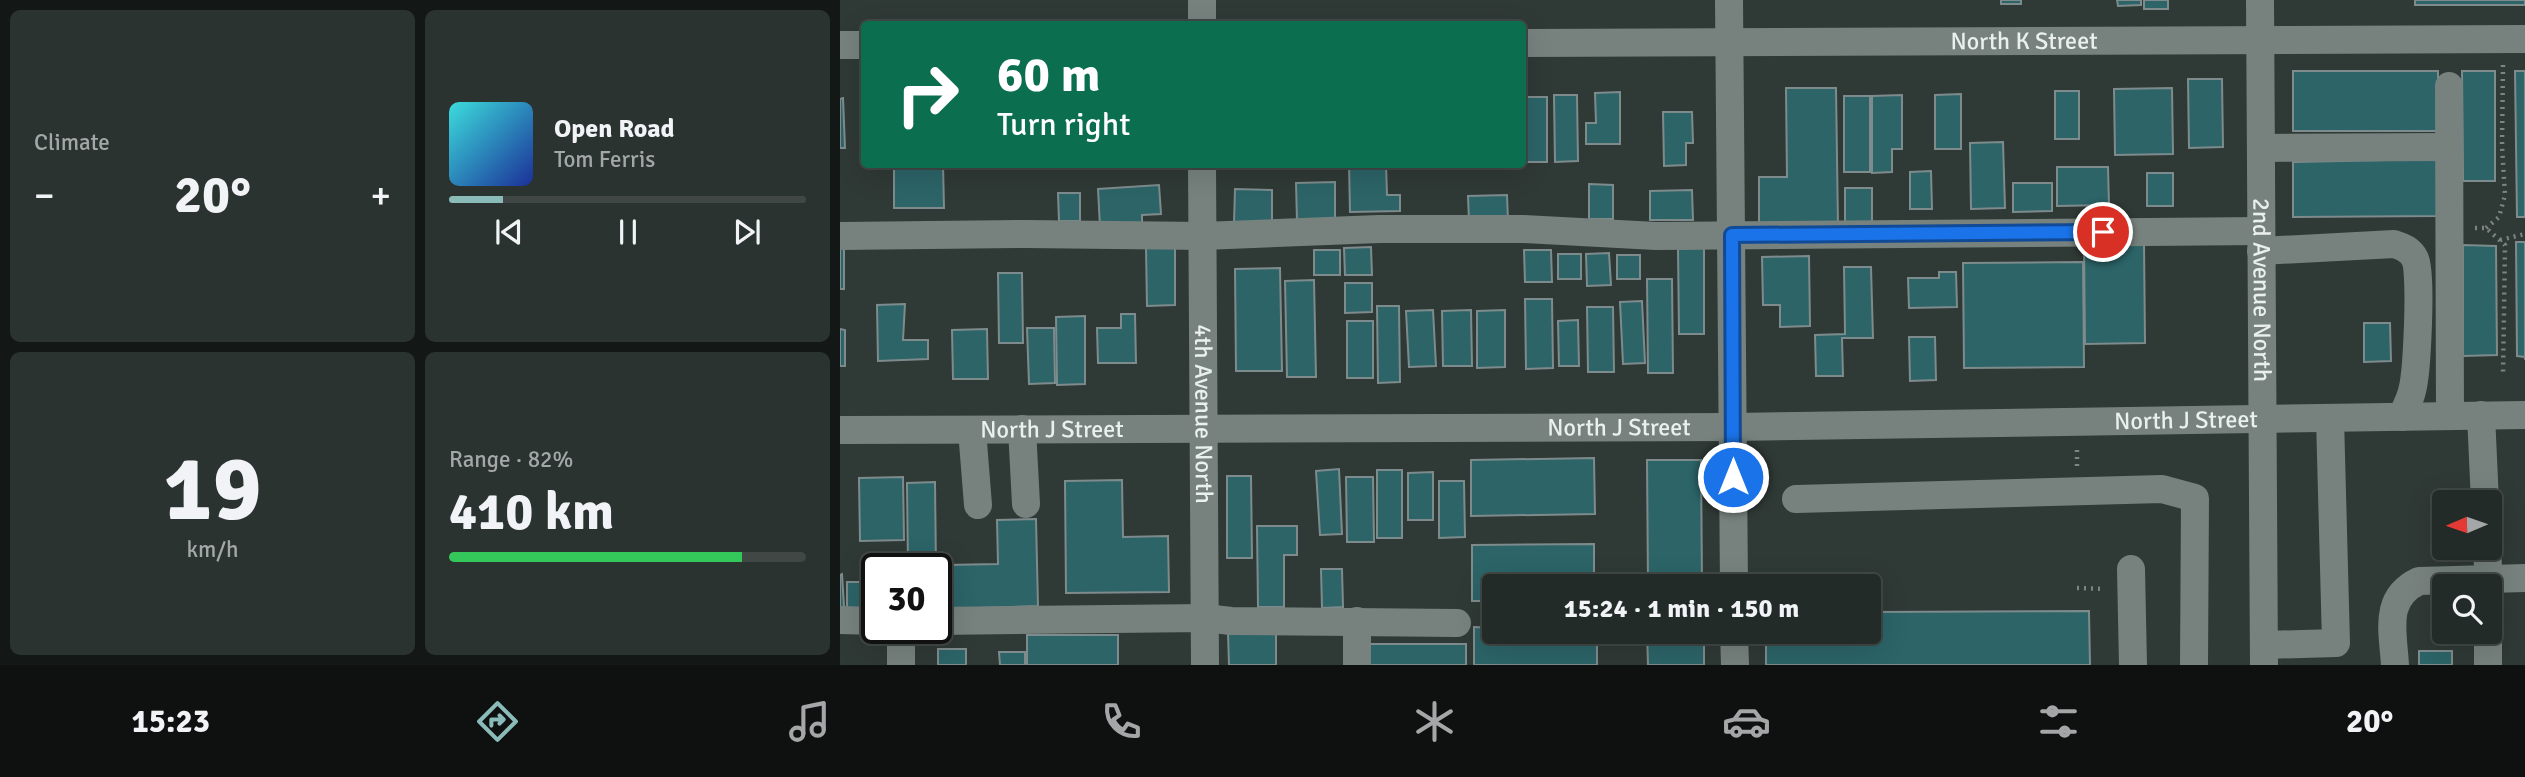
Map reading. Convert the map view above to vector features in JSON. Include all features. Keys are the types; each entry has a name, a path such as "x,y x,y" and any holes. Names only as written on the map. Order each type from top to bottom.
{"street":[{"path":"1202,0 1202,21"},
{"path":"1729,0 1734,574"},
{"name":"2nd Avenue North","path":"2260,0 2264,655"},
{"name":"North K Street","path":"1526,43 2525,39"},
{"path":"840,45 861,45"},
{"path":"2449,86 2450,416"},
{"path":"2261,148 2449,146"},
{"name":"4th Avenue North","path":"1202,168 1205,665"},
{"path":"840,236 1203,236 1379,229 1523,229 1656,236 2261,241 2361,246 2394,244 2405,248 2414,257 2417,266 2416,371 2402,417"},
{"path":"2481,415 2484,490"},
{"name":"North J Street","path":"840,430 1733,427 2525,415"},
{"path":"2264,655 2336,643 2330,418"},
{"path":"1022,429 1026,504"},
{"path":"972,430 978,505"},
{"path":"1796,499 2162,489 2195,498 2194,665"},
{"path":"2131,569 2133,665"},
{"path":"2502,581 2525,578"},
{"path":"2395,665 2392,615 2396,600 2406,587 2419,581 2432,581"},
{"path":"952,621 1205,618 1231,621 1457,623"},
{"path":"840,620 861,621"},
{"path":"1357,621 1357,665"},
{"path":"901,644 901,665"},
{"path":"1734,644 1735,665"},
{"path":"2488,644 2488,665"}],"path":[{"path":"2473,228 2486,228 2499,217 2505,195 2502,146 2504,60"},
{"path":"2486,228 2505,245 2503,375"},
{"path":"2499,240 2525,234"},
{"path":"2077,446 2077,475"}],"building":[{"path":"2001,0 2021,0 2021,4 2001,4"},
{"path":"2117,0 2141,0 2141,5 2118,6"},
{"path":"2144,0 2168,0 2168,9 2144,9"},
{"path":"2415,0 2525,0 2525,5 2415,5"},
{"path":"2293,71 2438,71 2438,131 2293,131"},
{"path":"2462,71 2495,71 2495,181 2463,181"},
{"path":"2515,71 2525,71 2525,217 2517,217"},
{"path":"2188,79 2222,79 2223,147 2189,148"},
{"path":"1786,88 1836,88 1838,226 1759,226 1759,177 1787,177"},
{"path":"2172,88 2173,154 2115,155 2114,89"},
{"path":"2055,91 2079,91 2079,139 2055,139"},
{"path":"1620,92 1620,144 1586,144 1586,123 1596,123 1595,93"},
{"path":"1961,94 1961,149 1935,149 1935,95"},
{"path":"1554,95 1577,95 1578,161 1555,162"},
{"path":"1902,95 1902,149 1892,149 1892,172 1872,173 1872,96"},
{"path":"1844,96 1870,96 1870,172 1844,172"},
{"path":"1526,97 1547,97 1547,162 1526,162"},
{"path":"843,98 845,148 840,148 840,99"},
{"path":"1663,112 1692,112 1693,143 1686,143 1686,165 1664,166"},
{"path":"2003,142 2005,208 1971,209 1970,143"},
{"path":"2438,159 2438,216 2293,217 2293,162"},
{"path":"2057,167 2108,167 2109,205 2057,206"},
{"path":"894,168 943,168 944,208 894,208"},
{"path":"1349,168 1386,168 1387,195 1400,195 1400,211 1350,212"},
{"path":"1931,171 1932,209 1910,209 1910,172"},
{"path":"2147,173 2173,173 2173,206 2147,206"},
{"path":"1335,182 1335,220 1297,221 1296,183"},
{"path":"2013,183 2052,183 2052,211 2013,212"},
{"path":"1589,184 1613,185 1613,219 1589,219"},
{"path":"1159,185 1161,214 1142,215 1142,224 1100,227 1098,189"},
{"path":"1845,188 1872,188 1872,224 1845,224"},
{"path":"1235,189 1272,190 1272,223 1234,223"},
{"path":"1692,190 1693,220 1650,220 1650,191"},
{"path":"1058,193 1080,193 1080,221 1059,221"},
{"path":"1507,195 1508,220 1469,221 1468,196"},
{"path":"2084,242 2144,242 2145,343 2085,344"},
{"path":"2516,242 2525,242 2525,357 2517,356"},
{"path":"2463,245 2496,246 2497,355 2463,356"},
{"path":"840,247 844,247 844,289 840,289"},
{"path":"1175,247 1175,305 1147,306 1146,248"},
{"path":"1371,247 1372,275 1345,275 1344,248"},
{"path":"1704,248 1704,334 1679,334 1678,249"},
{"path":"1314,250 1340,250 1340,275 1314,275"},
{"path":"1524,250 1551,250 1552,282 1525,282"},
{"path":"1609,253 1611,285 1587,286 1586,254"},
{"path":"1558,254 1581,254 1581,279 1558,279"},
{"path":"1617,255 1640,255 1640,279 1617,279"},
{"path":"1809,256 1810,326 1780,327 1780,305 1763,305 1762,257"},
{"path":"2083,262 2084,367 1964,368 1963,263"},
{"path":"1844,267 1871,267 1873,338 1842,338 1843,376 1816,376 1815,335 1845,334"},
{"path":"1280,268 1282,371 1236,371 1235,269"},
{"path":"1939,272 1956,272 1957,307 1909,308 1908,278 1939,278"},
{"path":"998,273 1022,273 1023,343 999,343"},
{"path":"1647,279 1672,279 1673,373 1648,373"},
{"path":"1314,280 1316,377 1287,377 1285,281"},
{"path":"1345,283 1372,283 1372,312 1345,313"},
{"path":"1525,299 1552,299 1553,368 1526,369"},
{"path":"1642,301 1645,363 1623,364 1620,302"},
{"path":"905,304 903,340 928,340 928,359 878,361 877,305"},
{"path":"1377,306 1399,306 1400,382 1378,383"},
{"path":"1587,307 1613,307 1614,372 1588,372"},
{"path":"1433,310 1436,366 1409,367 1406,311"},
{"path":"1471,310 1472,366 1443,366 1442,311"},
{"path":"1505,310 1505,367 1477,368 1477,311"},
{"path":"1121,314 1135,314 1136,363 1098,363 1097,328 1121,328"},
{"path":"1085,316 1085,384 1057,385 1056,317"},
{"path":"1578,320 1579,366 1559,366 1558,321"},
{"path":"1347,321 1373,321 1373,378 1347,378"},
{"path":"2364,323 2390,323 2391,361 2364,362"},
{"path":"1027,328 1054,328 1055,383 1029,384"},
{"path":"840,329 845,330 845,366 840,366"},
{"path":"987,329 988,379 953,379 952,330"},
{"path":"1909,337 1935,337 1936,380 1910,381"},
{"path":"1594,458 1595,514 1471,516 1471,460"},
{"path":"1647,460 1701,460 1702,574 1648,574"},
{"path":"1339,469 1342,534 1320,535 1316,471"},
{"path":"1377,470 1402,470 1402,538 1377,538"},
{"path":"1433,472 1433,520 1408,520 1408,473"},
{"path":"1227,476 1251,476 1252,558 1227,558"},
{"path":"903,477 904,540 860,541 859,478"},
{"path":"1346,477 1373,477 1374,542 1347,542"},
{"path":"1122,480 1123,537 1168,536 1169,592 1066,593 1065,481"},
{"path":"1439,481 1464,481 1465,537 1439,538"},
{"path":"935,482 936,553 908,553 907,483"},
{"path":"1036,519 1038,606 952,609 952,565 998,564 997,520"},
{"path":"1257,526 1297,526 1297,555 1284,555 1284,607 1258,607"},
{"path":"1594,544 1594,574 1482,574 1482,601 1472,601 1472,545"},
{"path":"1321,569 1342,569 1343,607 1322,608"},
{"path":"842,574 844,607 840,607 840,575"},
{"path":"847,582 861,582 861,613 847,613"},
{"path":"2089,611 2090,665 1766,665 1766,644 1881,644 1881,612"},
{"path":"1474,627 1482,627 1482,644 1597,644 1597,665 1474,665"},
{"path":"1276,633 1276,665 1229,665 1228,634"},
{"path":"1027,635 1118,635 1118,665 1027,665"},
{"path":"1364,644 1466,644 1466,665 1364,665"},
{"path":"1647,644 1704,644 1704,665 1648,665"},
{"path":"938,649 966,649 966,665 938,665"},
{"path":"2419,651 2452,651 2452,665 2419,665"},
{"path":"999,652 1025,652 1025,665 1000,665"}],"route":[{"path":"1733,477 1732,235 2103,232"}]}
